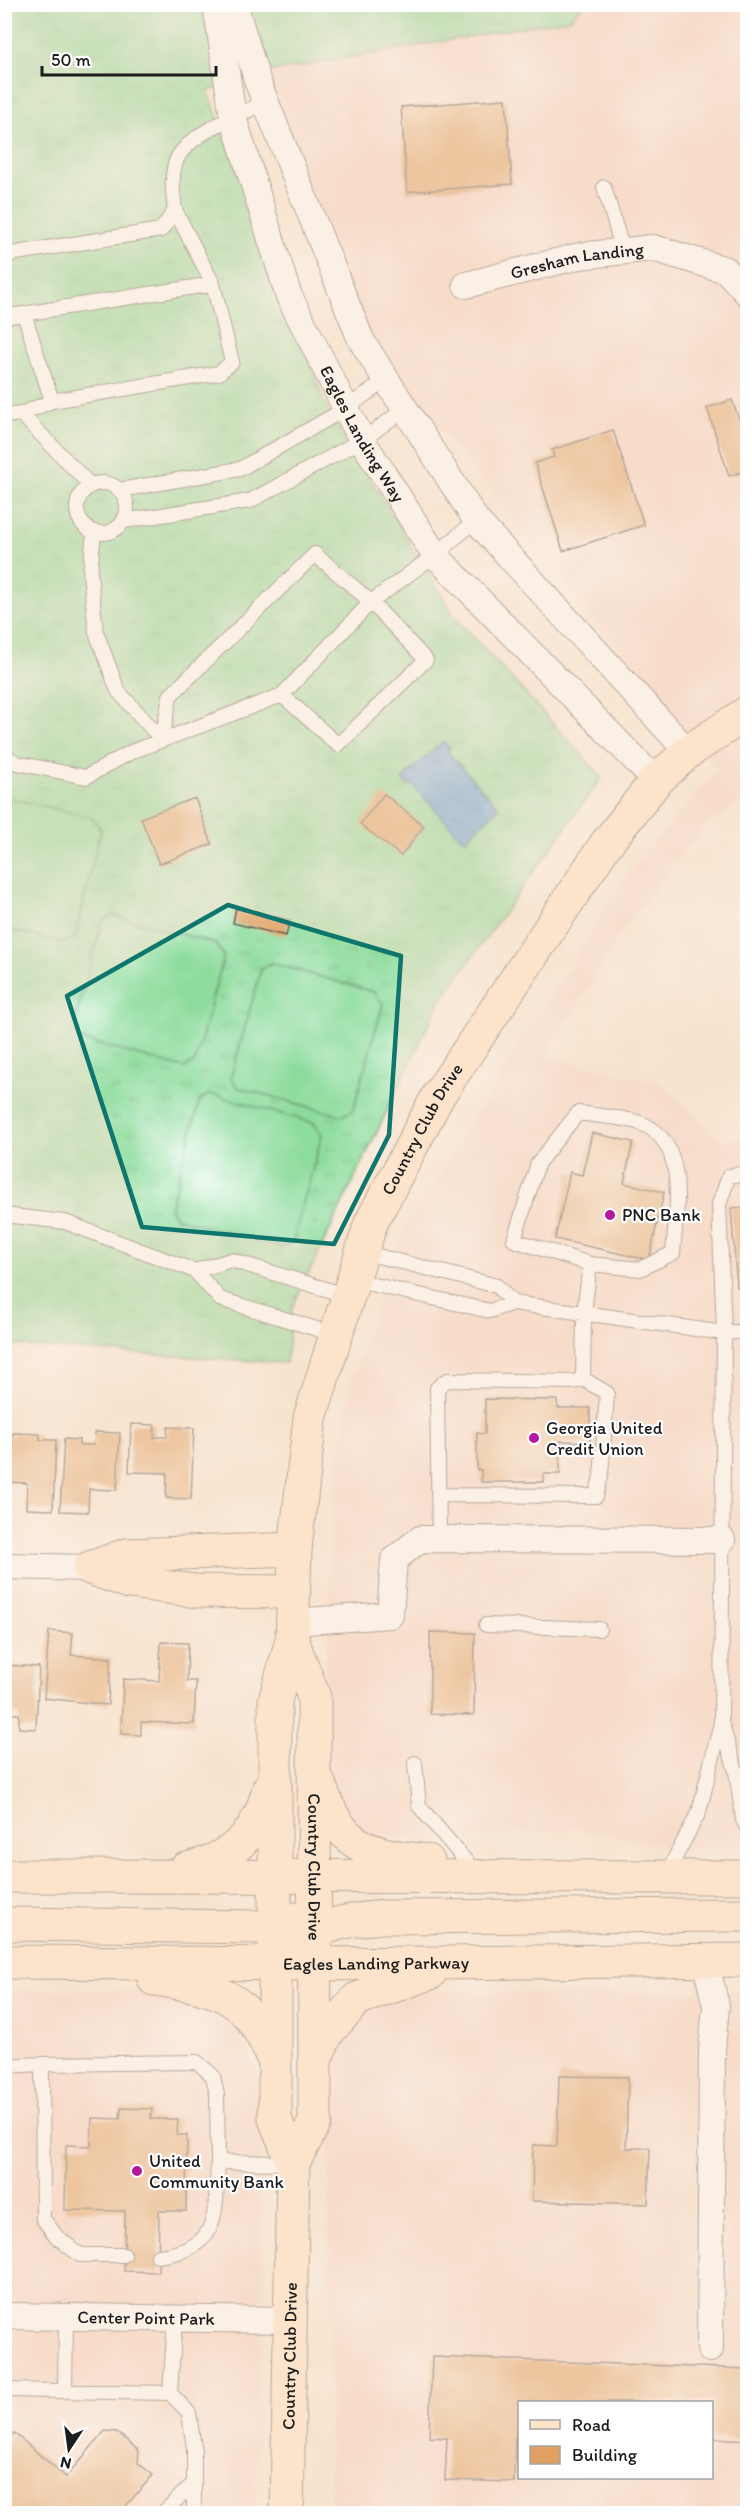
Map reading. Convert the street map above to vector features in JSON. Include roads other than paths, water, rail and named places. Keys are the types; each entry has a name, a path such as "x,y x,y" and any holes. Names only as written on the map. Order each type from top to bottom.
{"main road":[{"name":"Country Club Drive","path":"287,2514 293,2163 275,2119 275,1701 293,1618 295,1548 310,1418 371,1223 438,1096 606,844 656,781 688,752 747,712"},
{"path":"90,1568 126,1555 295,1548"},
{"path":"90,1568 129,1582 196,1591 293,1618"},
{"name":"Country Club Drive","path":"293,1618 314,1696 315,2122 293,2163"},
{"path":"152,1877 225,1857 249,1835 265,1805 275,1766"},
{"path":"314,1767 330,1814 340,1829 372,1851 392,1857 561,1876"},
{"path":"4,1876 747,1878"},
{"path":"4,1924 274,1927 295,1919 314,1878"},
{"path":"275,1964 314,1931 339,1921 384,1917 747,1915"},
{"name":"Eagles Landing Parkway","path":"4,1962 314,1964 747,1960"},
{"path":"4,1987 18,1975 43,1962 209,1989 230,1999 258,2024 275,2065"},
{"path":"314,2061 327,2033 357,1999 461,1962"}],"street":[{"name":"Eagles Landing Way","path":"216,4 233,117 288,294 362,440 435,555 656,781"},
{"path":"234,4 266,103 361,340 476,520 688,752"},
{"name":"Gresham Landing","path":"466,285 579,256 653,248 726,270 747,294"},
{"path":"293,1618 390,1615 394,1560 420,1539 722,1540"},
{"path":"4,1566 90,1568"},
{"path":"705,1960 716,2006 712,2050 710,2349"},
{"name":"Center Point Park","path":"4,2316 289,2320"}],"lane":[{"path":"4,416 21,414 52,400 219,373 232,362 213,284 175,210 172,186 176,161 202,133 266,103"},
{"path":"604,187 623,251"},
{"path":"4,255 161,230 175,210"},
{"path":"4,317 213,284"},
{"path":"24,314 52,400"},
{"path":"120,490 240,469 345,409 387,380"},
{"path":"124,521 127,503 120,490 106,483 91,486 80,496 77,513 86,528 94,532 111,532 124,521 250,501 362,440 405,409"},
{"path":"21,414 91,486"},
{"path":"4,755 16,763 86,777 131,752 282,695 371,602 435,555 476,520"},
{"path":"94,532 90,573 96,632 118,691 162,740"},
{"path":"162,740 170,696 315,554 371,602 426,660 338,745 282,695"},
{"path":"578,1113 644,1124 665,1142 678,1178 673,1252 640,1269 590,1264 514,1240 538,1163 578,1113"},
{"path":"665,1877 699,1812 721,1723 724,1333 719,1204 729,1176 747,1173"},
{"path":"4,1215 65,1222 195,1271 220,1299 336,1335"},
{"path":"195,1271 231,1260 354,1276 498,1286 513,1303"},
{"path":"583,1379 584,1313 590,1264"},
{"path":"354,1276 490,1311 513,1303 724,1333 747,1331"},
{"path":"438,1495 596,1496 601,1476 607,1394 583,1379 573,1382 447,1380 437,1388 438,1495 439,1539"},
{"path":"486,1625 599,1629"},
{"path":"721,1723 736,1771 742,1820 747,1830"},
{"path":"415,1763 419,1806 470,1866"},
{"path":"4,2066 197,2062 213,2076 217,2096 218,2162 215,2214 204,2240 179,2254 158,2256"},
{"path":"42,2064 43,2219 57,2237 80,2255 124,2255"},
{"path":"218,2162 293,2163"},
{"path":"64,2391 66,2318"},
{"path":"170,2393 175,2319"},
{"path":"4,2390 170,2393 189,2413 194,2448 194,2514"},
{"path":"162,2514 194,2484"}],"water":[{"path":"443,741 450,748 447,751 499,808 464,840 411,784 408,786 402,779"}],"place":[{"name":"PNC Bank","path":"610,1215"},
{"name":"Georgia United Credit Union","path":"534,1438"},
{"name":"United Community Bank","path":"137,2171"}]}
